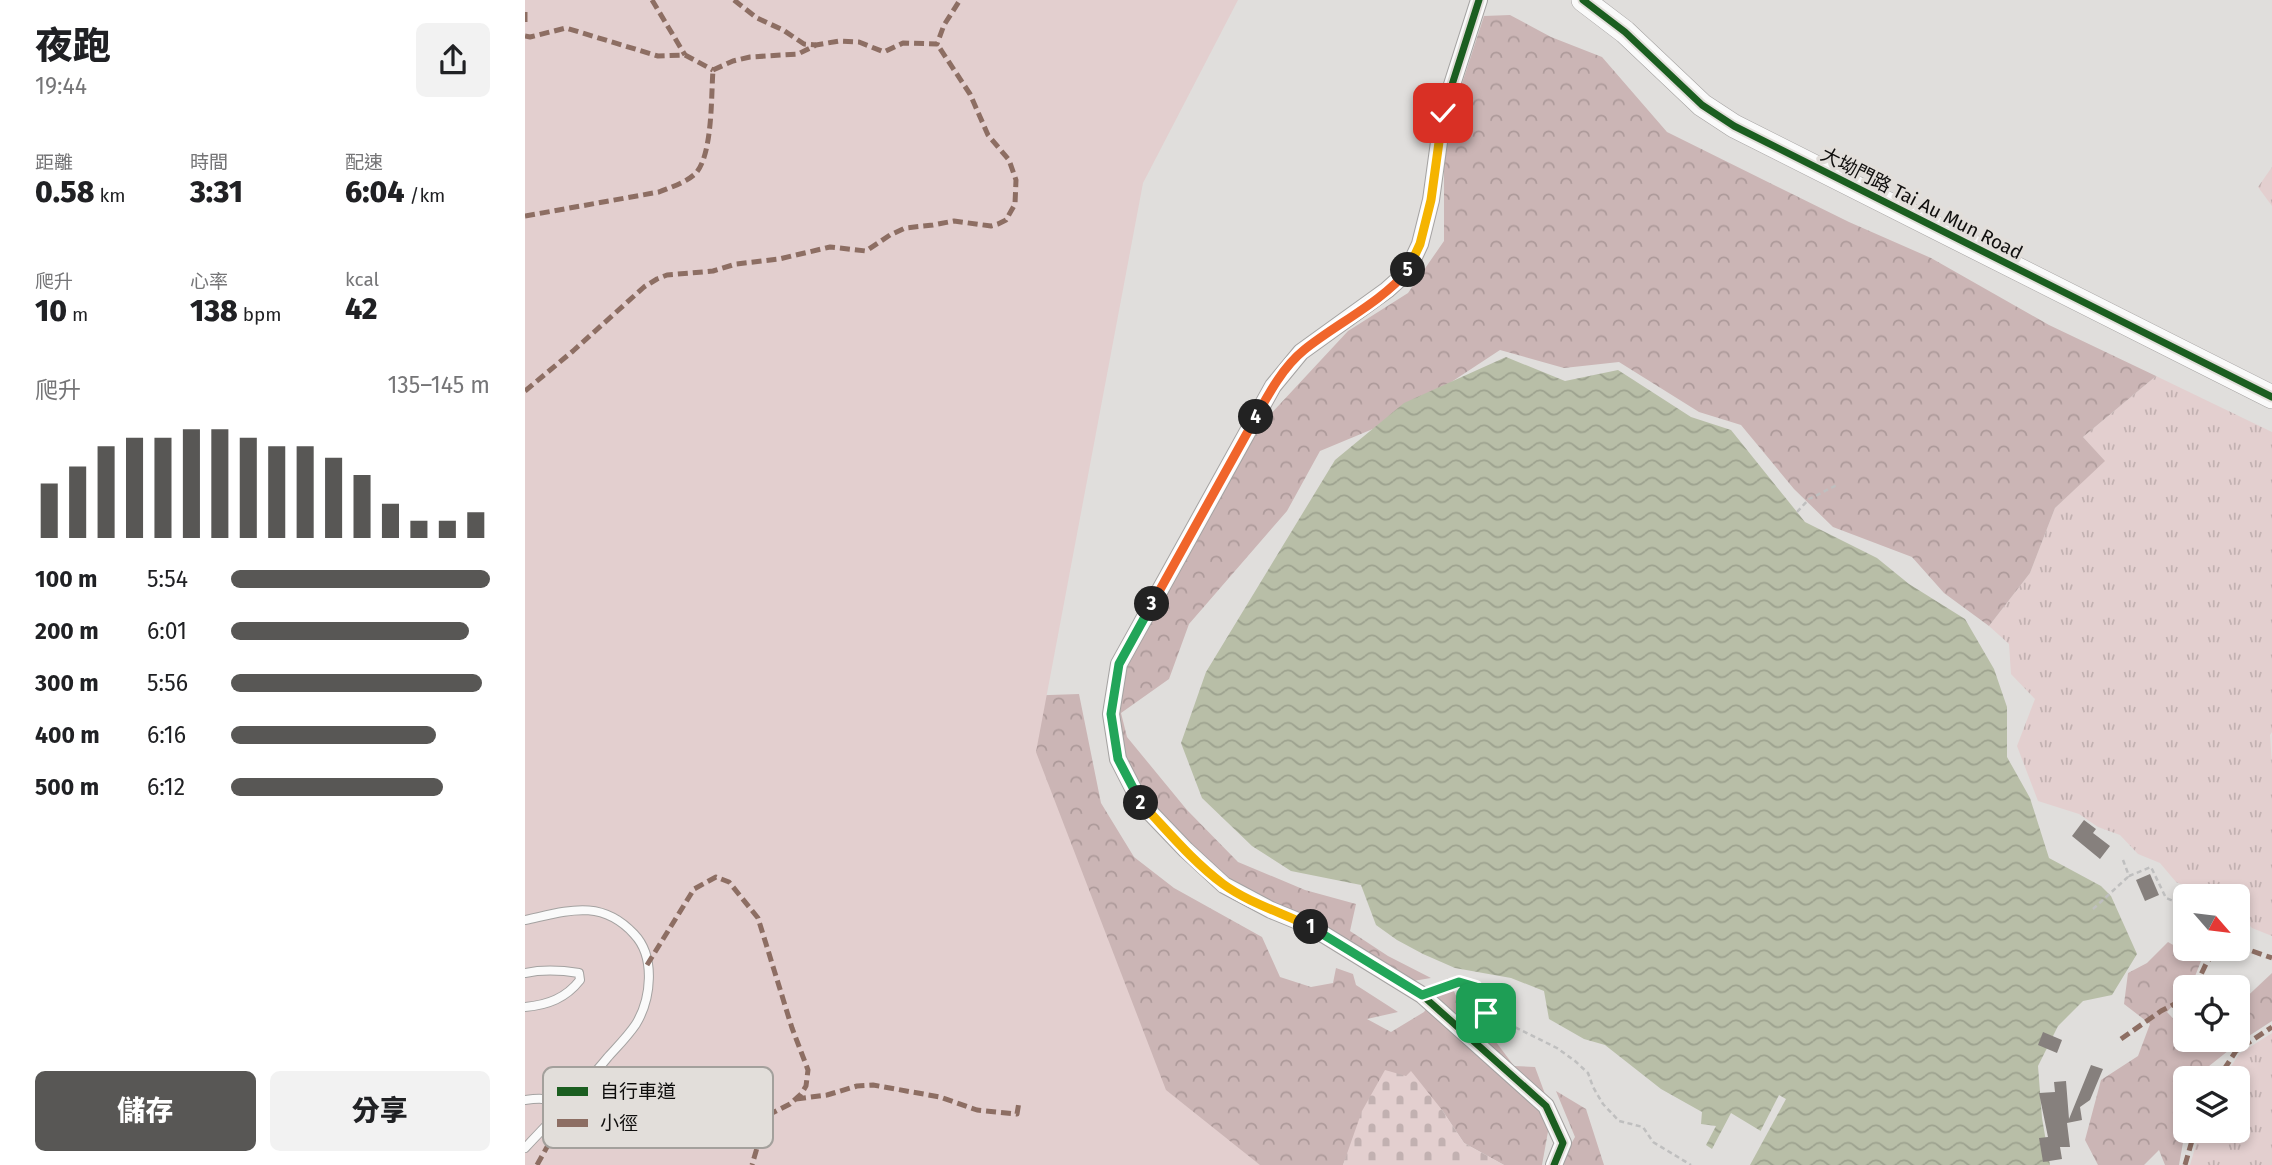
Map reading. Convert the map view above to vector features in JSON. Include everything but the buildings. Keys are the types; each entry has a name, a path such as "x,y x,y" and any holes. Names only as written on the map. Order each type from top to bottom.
{"street":[{"path":"1479,0 1443,113 1431,200 1420,244 1407,272 1387,290 1301,352 1273,386 1119,664 1111,714 1118,759 1140,802 1186,850 1224,885 1271,910 1310,926 1422,995 1546,1106 1563,1143 1554,1165"},
{"name":"大坳門路 Tai Au Mun Road","path":"1583,0 1625,32 1702,106 1734,126 2272,397"}],"lane":[{"path":"525,920 561,911 587,909 605,913 624,923 638,938 647,957 649,983 643,1009 635,1025 598,1067"},
{"path":"525,973 562,970 579,973 580,980 566,995 551,1002 525,1007"},
{"path":"525,1100 543,1098"},
{"path":"525,1148 543,1129"}],"path":[{"path":"1797,512 1809,499 1837,485"},
{"path":"2123,860 2129,876"},
{"path":"2093,909 2129,876 2151,867 2166,898 2173,901"},
{"path":"1422,995 1459,982 1476,987 1486,1013 1557,1048 1575,1060 1588,1073 1603,1104 1619,1121 1643,1127 1653,1142 1691,1165"}],"green space":[{"path":"525,0 1238,0 1143,183 1036,752 1166,1090 1260,1165 525,1165"},
{"path":"1510,15 1551,37 1602,57 1667,132 1849,222 1931,258 2049,325 2156,376 2083,437 2105,461 2055,508 2030,573 1989,626 1944,593 1912,557 1833,527 1794,489 1741,425 1699,412 1619,362 1564,368 1500,350 1392,421 1320,451 1287,511 1189,624 1169,679 1121,713 1127,737 1187,810 1238,862 1305,890 1356,904 1350,931 1388,956 1431,978 1413,981 1262,904 1144,810 1111,736 1109,696 1255,431 1348,331 1408,293 1444,241 1444,139 1484,16"},
{"path":"2272,167 2272,206 2258,187"},
{"path":"2156,376 2272,432 2272,936 2251,927 2251,884 2181,884 2160,863 2138,854 2120,835 2098,827 2079,814 2038,801 2017,746 2035,699 2011,674 2009,644 1989,626 2030,573 2055,508 2104,461 2083,437"},
{"path":"1079,694 1101,803 1134,857 1174,888 1262,937 1280,977 1311,987 1333,983 1336,968 1353,974 1356,985 1398,1012 1367,1019 1391,1032 1424,1012 1448,978 1463,1011 1493,1038 1514,1066 1535,1067 1545,1094 1549,1126 1542,1165 1504,1165 1464,1143 1442,1110 1347,1155 1343,1165 1179,1165 525,890 1020,696"},
{"path":"2168,942 2173,945 2173,961 2201,961 2196,975 2173,975 2173,1005 2167,1012 2173,1018 2173,1052 2227,1052 2209,1066 2173,1066 2173,1143 2183,1143 2179,1165 2165,1165 2159,1150 2144,1165 2098,1165 2085,1140 2101,1080 2138,1056 2150,1024 2124,1004 2128,973 2147,963"},
{"path":"2272,973 2272,1021 2250,1035 2250,994"},
{"path":"2272,1033 2272,1165 2190,1165 2196,1143 2250,1143 2250,1066 2232,1066 2239,1054 2250,1052 2250,1047"},
{"path":"1385,1070 1406,1076 1411,1071 1464,1143 1504,1165 1343,1165 1362,1111"},
{"path":"1556,1091 1586,1109 1604,1165 1559,1165 1575,1137"}],"water":[{"path":"1506,357 1565,381 1618,370 1691,417 1731,430 1805,522 1877,558 1909,584 1965,619 1994,669 2007,707 2007,757 2030,798 2049,858 2101,886 2111,896 2137,954 2112,995 2083,1001 2058,1026 2038,1066 2042,1118 2050,1165 1746,1165 1764,1133 1731,1113 1712,1149 1706,1145 1716,1126 1701,1124 1702,1112 1661,1089 1605,1045 1584,1039 1549,1019 1544,991 1511,978 1455,968 1397,940 1376,925 1361,885 1291,871 1252,846 1202,798 1181,743 1206,672 1335,460 1404,403"}],"pier":[{"path":"1779,1095 1786,1099 1750,1165 1743,1165"}],"marked path":[{"path":"652,0 685,55"},
{"path":"734,0 757,18 804,44 816,45"},
{"path":"713,70 750,57 798,54 816,45 839,41 859,42 884,52 903,43 937,44 944,25 960,0"},
{"path":"525,12 525,22"},
{"path":"525,36 566,28 658,56 685,55 713,70"},
{"path":"525,391 644,287 667,275 713,271 736,264 779,259 830,247 866,251 905,228 954,221 991,226 1006,220 1015,204 1016,180 1009,160 988,135 970,94 937,44"},
{"path":"525,216 659,192 695,174 701,165 708,140 713,70"},
{"path":"647,965 694,889 716,877 729,882 758,918 808,1070 806,1086 801,1094 790,1104 773,1112"},
{"path":"2251,951 2272,958"},
{"path":"2201,975 2208,961"},
{"path":"2121,1039 2173,1005"},
{"path":"2226,1066 2236,1051 2272,1027"},
{"path":"796,1099 873,1085 940,1097 977,1110 1017,1114 1019,1102"},
{"path":"2185,1165 2191,1143"},
{"path":"537,1165 546,1148"},
{"path":"752,1165 757,1148"}],"cycle path":[{"path":"1479,0 1443,113 1431,200 1420,244 1407,272 1387,290 1301,352 1273,386 1119,664 1111,714 1118,759 1140,802 1186,850 1224,885 1271,910 1310,926 1422,995 1546,1106 1563,1143 1554,1165"},
{"path":"1583,0 1625,32 1702,105 1734,126 2272,397"}],"route":[{"path":"1443,113 1431,200 1420,244 1407,272 1387,290 1301,352 1273,386 1119,664 1111,714 1118,759 1140,802 1224,885 1271,910 1310,926 1422,995 1459,982 1476,987 1486,1013"}]}
